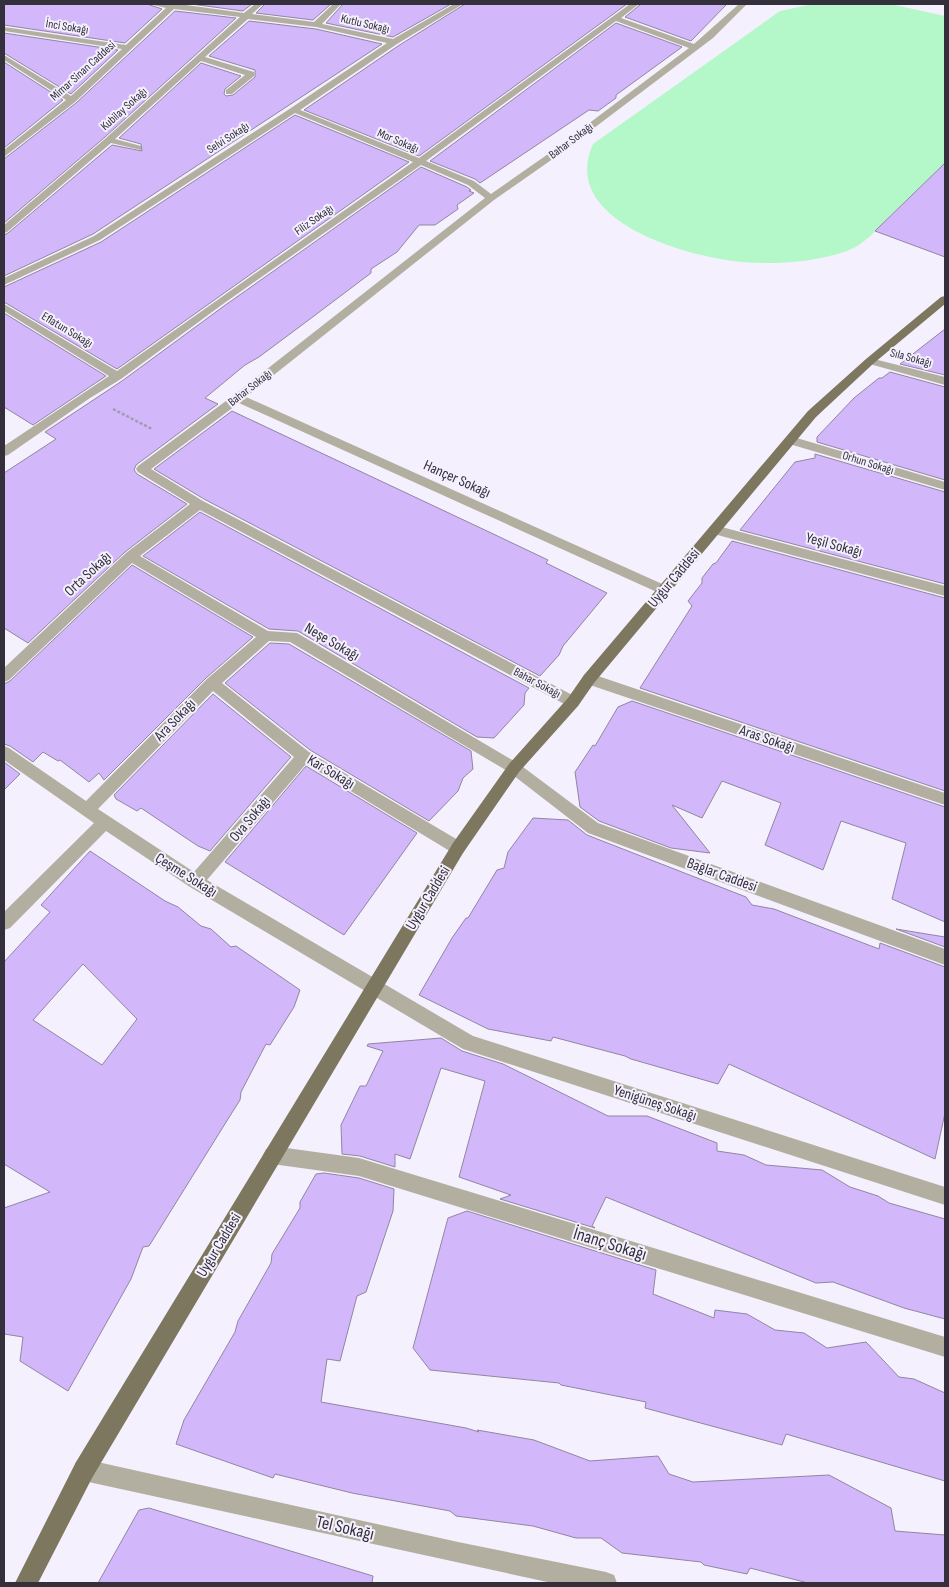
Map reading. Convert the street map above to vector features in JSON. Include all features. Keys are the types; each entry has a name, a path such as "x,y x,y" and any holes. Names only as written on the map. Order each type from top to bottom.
{"main road":[{"name":"Uygur Caddesi","path":"26,1583 84,1470 272,1156 376,987 458,848 514,768 573,702 589,679 812,414 870,361 945,299"}],"street":[{"name":"Kutlu Sokağı","path":"153,4 174,4 316,24 394,42"},
{"name":"Mimar Sinan Caddesi","path":"4,154 72,100 174,4"},
{"name":"Kubilay Sokağı","path":"4,230 108,140 259,4"},
{"path":"316,24 337,4"},
{"name":"Selvi Sokağı","path":"4,282 97,238 294,110 394,42 459,4"},
{"name":"Filiz Sokağı","path":"4,452 86,395 117,376 418,163 635,4"},
{"name":"Bahar Sokağı","path":"573,702 199,504 142,469 238,398 491,198 554,154 710,36 743,4"},
{"path":"614,18 695,46"},
{"name":"İnci Sokağı","path":"4,29 128,48"},
{"path":"4,57 12,64 72,100"},
{"path":"199,58 251,74 230,92"},
{"path":"4,69 12,64"},
{"name":"Mor Sokağı","path":"294,110 418,163 471,183 491,198"},
{"path":"108,140 138,148"},
{"name":"Eflatun Sokağı","path":"4,307 117,376"},
{"name":"Sıla Sokağı","path":"870,361 945,381"},
{"name":"Hançer Sokağı","path":"238,398 664,590"},
{"name":"Orhun Sokağı","path":"790,440 945,486"},
{"name":"Orta Sokağı","path":"4,676 131,556 199,504"},
{"name":"Yeşil Sokağı","path":"714,530 945,591"},
{"name":"Neşe Sokağı","path":"131,556 266,636 292,637 514,768"},
{"name":"Ara Sokağı","path":"88,809 212,683 266,636"},
{"name":"Aras Sokağı","path":"589,679 945,799"},
{"name":"Kar Sokağı","path":"212,683 304,756 458,848"},
{"name":"Çeşme Sokağı","path":"4,752 196,882 376,987"},
{"name":"Ova Sokağı","path":"196,882 304,756"},
{"name":"Bağlar Caddesi","path":"514,768 593,828 945,957"},
{"path":"4,923 105,822"},
{"name":"Yenigüneş Sokağı","path":"376,987 469,1043 945,1196"},
{"name":"İnanç Sokağı","path":"272,1156 359,1167 945,1347"},
{"name":"Tel Sokağı","path":"84,1470 458,1554 606,1583"}],"path":[{"path":"86,395 177,443"}],"green space":[{"path":"813,4 890,4 945,16 945,163 871,236 860,244 847,251 809,260 769,263 719,259 662,243 634,230 611,214 594,194 587,171 593,144 780,11"}],"building":[{"path":"4,4 147,4 162,9 125,43 4,25"},
{"path":"191,4 252,4 243,11"},
{"path":"265,4 331,4 313,20 256,13"},
{"path":"343,4 451,4 393,37 326,23"},
{"path":"465,4 627,4 419,156 304,110 398,46"},
{"path":"641,4 727,4 691,41 625,17"},
{"path":"175,11 236,18 105,137 4,223 4,159 76,103"},
{"path":"249,21 316,29 382,44 93,234 4,276 4,235 112,145 142,151 141,144 119,138 201,63 241,76 225,89 224,94 226,96 233,95 255,77 255,70 209,56"},
{"path":"616,23 682,47 616,95 616,98 598,111 589,110 480,183 475,179 430,161"},
{"path":"4,33 118,50 71,94 4,53"},
{"path":"4,62 63,100 4,148"},
{"path":"295,115 409,162 117,369 4,302 4,287 101,242"},
{"path":"945,163 945,257 875,231"},
{"path":"421,167 467,187 471,190 469,191 474,193 457,205 458,209 435,225 419,225 397,252 371,269 371,273 259,357 245,365 205,398 218,404 136,465 134,470 137,474 187,504 125,552 28,643 4,628 4,473 56,439 45,432 122,381 224,306"},
{"path":"4,313 106,376 33,425 4,407"},
{"path":"945,329 945,375 900,364"},
{"path":"890,372 945,387 945,480 817,442 817,437 854,398 879,378"},
{"path":"232,411 548,560 546,563 607,593 563,646 559,655 540,676 204,499 154,469"},
{"path":"815,454 945,492 945,584 740,530 795,462 815,458"},
{"path":"200,512 529,688 525,693 524,705 494,738 477,737 298,631 269,629 143,556"},
{"path":"732,541 945,598 945,791 640,688 692,606 688,601 702,583 702,578"},
{"path":"132,565 253,637 206,678 104,780 99,773 89,782 60,760 58,761 43,752 33,762 4,744 4,684 10,681"},
{"path":"270,643 289,644 471,751 473,769 463,778 458,791 429,821 310,750 225,683"},
{"path":"213,694 291,757 210,851 198,846 141,808 137,811 116,799 114,795"},
{"path":"632,701 945,807 945,922 892,899 906,843 841,821 823,870 765,845 781,803 722,781 702,818 672,805 710,853 671,848 599,821 580,807 575,772 593,745 595,746 618,707"},
{"path":"4,762 20,774 4,790"},
{"path":"306,766 417,833 344,935 225,862"},
{"path":"533,818 568,820 587,835 746,897 752,905 774,909 879,949 880,943 945,967 945,1113 935,1159 729,1064 718,1084 553,1037 551,1041 488,1029 419,995 452,938 466,918 468,918 497,870 504,868 508,852"},
{"path":"90,851 165,901 178,907 201,926 211,929 231,947 236,946 300,990 294,1007 270,1045 266,1044 241,1092 240,1100 149,1246 143,1247 131,1279 68,1391 20,1361 23,1337 4,1334 4,1208 50,1192 4,1164 4,962 50,912 41,905","holes":["83,964 137,1019 102,1065 33,1020"]},
{"path":"896,929 945,937 945,947"},
{"path":"441,1038 462,1051 503,1064 608,1116 647,1116 717,1143 717,1151 744,1155 766,1165 822,1170 850,1187 878,1196 889,1203 945,1219 945,1319 904,1308 833,1282 816,1283 606,1197 592,1226 595,1228 500,1199 511,1195 459,1177 485,1081 441,1068 410,1159 395,1154 395,1167 360,1156 342,1154 341,1125 360,1086 366,1086 383,1051 367,1046 368,1044"},
{"path":"324,1173 359,1178 394,1189 393,1211 366,1292 357,1296 340,1361 327,1359 321,1402 466,1428 479,1432 477,1430 534,1440 590,1461 658,1456 669,1474 693,1482 829,1475 891,1508 895,1531 945,1535 945,1583 808,1583 750,1568 747,1574 704,1565 701,1562 622,1553 601,1538 576,1538 533,1526 456,1516 450,1511 352,1493 275,1474 273,1478 176,1444 184,1420 235,1332 238,1321 271,1263 272,1254 300,1208 300,1202 316,1174"},
{"path":"467,1211 656,1270 653,1294 714,1318 715,1310 747,1314 775,1330 804,1333 827,1348 866,1342 899,1377 914,1379 945,1393 945,1481 786,1434 782,1445 645,1408 646,1402 561,1385 559,1383 430,1370 413,1348 448,1218"},
{"path":"149,1508 373,1576 372,1583 98,1583 139,1510"}]}
